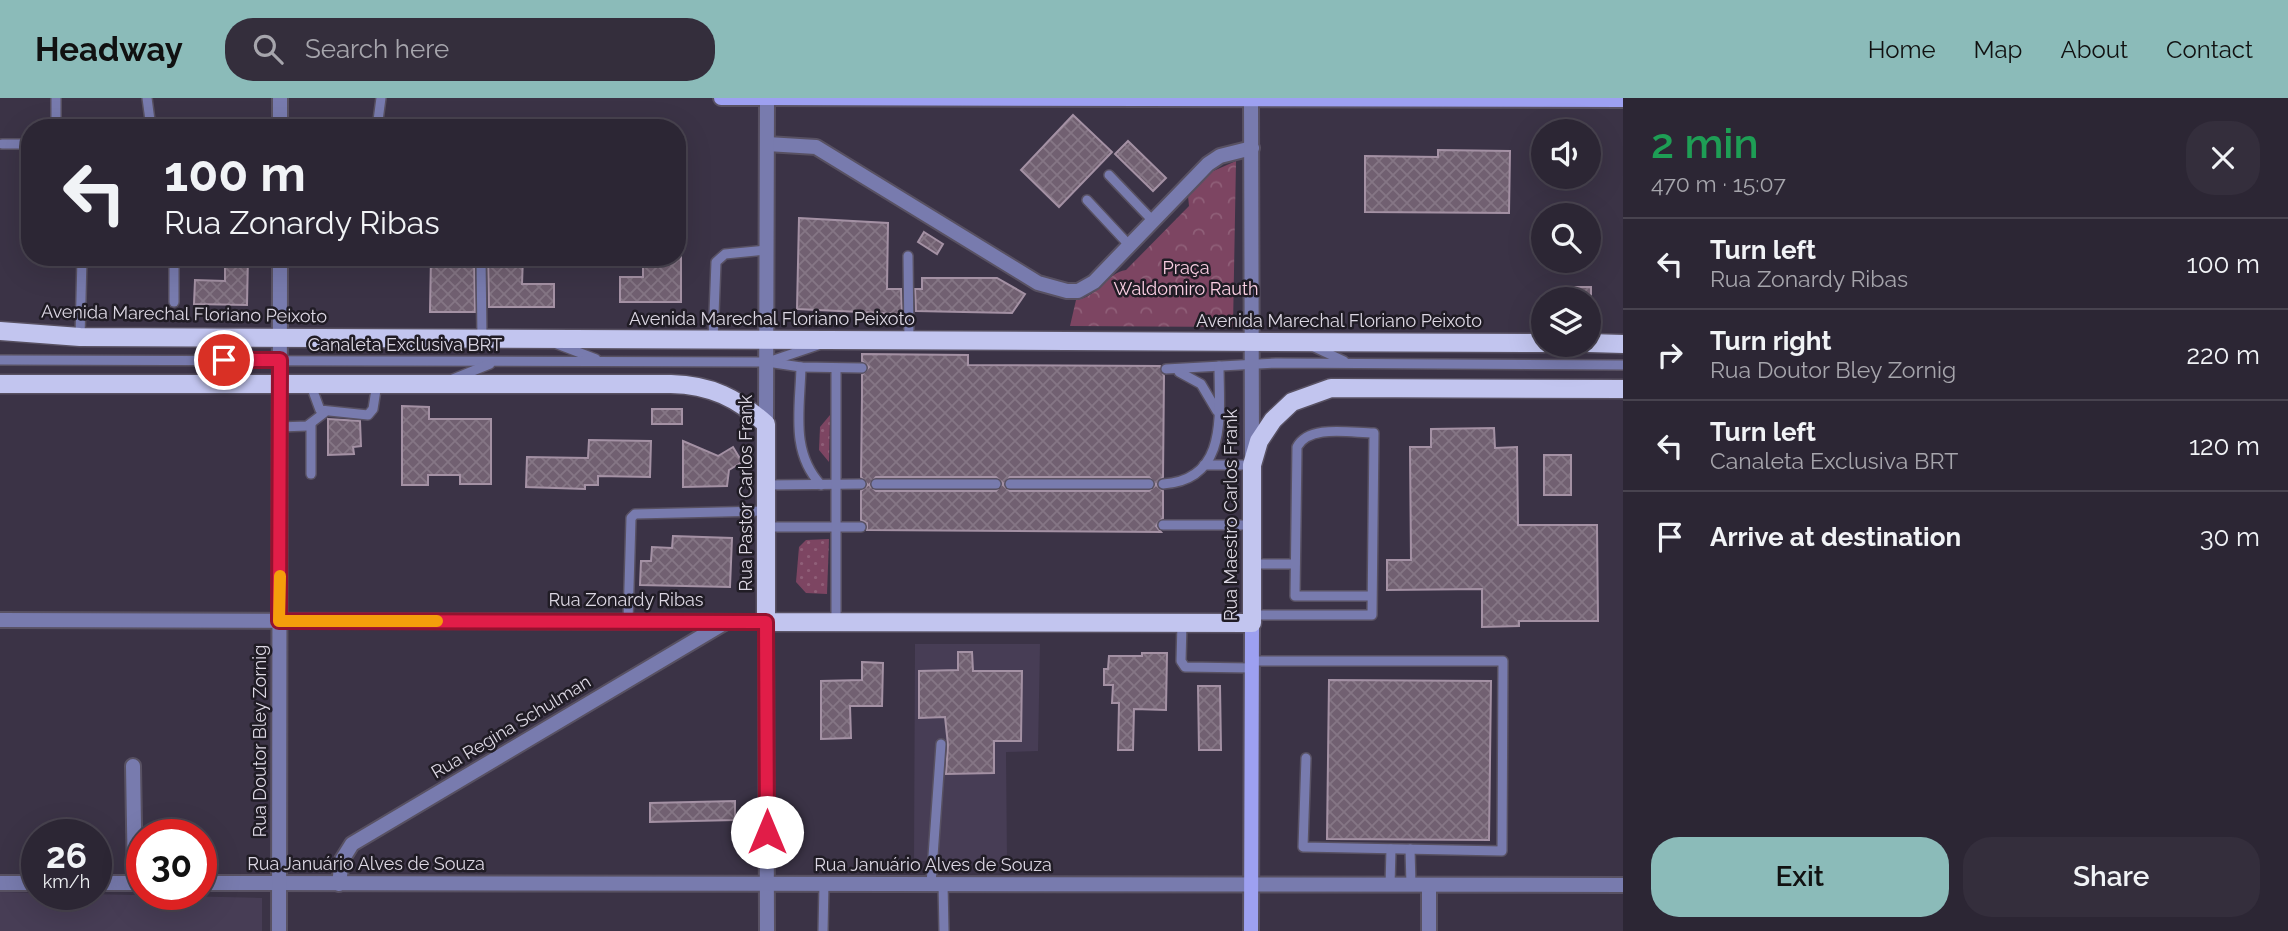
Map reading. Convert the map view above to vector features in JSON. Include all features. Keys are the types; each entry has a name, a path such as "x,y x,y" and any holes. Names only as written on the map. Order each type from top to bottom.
{"main road":[{"path":"721,98 1623,100"},
{"name":"Avenida Marechal Floriano Peixoto","path":"0,331 80,337 1531,343"},
{"path":"1601,343 1623,344"},
{"path":"0,384 689,384 724,393 766,424"},
{"path":"1252,465 1259,441 1273,420 1292,402 1317,391 1623,389"},
{"name":"Rua Pastor Carlos Frank","path":"766,424 766,622"},
{"name":"Rua Maestro Carlos Frank","path":"1251,931 1252,465"},
{"name":"Rua Zonardy Ribas","path":"766,622 1182,623 1252,619"}],"street":[{"path":"280,98 280,119"},
{"name":"Rua Pastor Carlos Frank","path":"766,424 767,98"},
{"name":"Rua Maestro Carlos Frank","path":"1251,99 1252,465"},
{"path":"767,144 816,146 1021,274 1054,288 1078,291 1094,282 1208,164 1220,156 1252,148"},
{"name":"Rua Doutor Bley Zornig","path":"279,931 280,266"},
{"name":"Rua Zonardy Ribas","path":"0,620 766,622"},
{"name":"Rua Regina Schulman","path":"339,884 342,860 352,844 727,621"},
{"name":"Rua Pastor Carlos Frank","path":"766,622 767,931"},
{"path":"133,766 135,819"},
{"path":"0,883 21,883"},
{"name":"Rua Januário Alves de Souza","path":"217,883 1623,885"},
{"path":"1429,885 1429,931"}],"lane":[{"path":"56,98 56,119"},
{"path":"147,98 150,119"},
{"path":"378,119 381,98"},
{"path":"2,144 21,144"},
{"path":"1109,175 1153,221"},
{"path":"1087,200 1129,245"},
{"path":"713,340 716,262 725,254 767,250"},
{"path":"908,256 909,340"},
{"path":"80,337 82,266"},
{"path":"174,266 174,302"},
{"path":"481,266 482,339"},
{"path":"537,339 601,361"},
{"name":"Canaleta Exclusiva BRT","path":"767,362 833,340"},
{"path":"1304,342 1349,364"},
{"name":"Canaleta Exclusiva BRT","path":"0,360 767,362 801,367 862,368"},
{"path":"443,383 499,361"},
{"path":"1219,419 1212,399 1201,384 1187,374 1166,369 1252,364 1623,365"},
{"path":"1163,484 1187,478 1204,465 1217,439 1219,366"},
{"path":"801,367 799,447 805,465 821,485"},
{"path":"836,368 836,622"},
{"path":"310,383 317,406 324,412 371,414 377,383"},
{"path":"280,428 311,425 324,412"},
{"path":"311,425 311,474"},
{"path":"1252,619 1372,615 1374,433 1314,433 1301,439 1297,447 1295,596 1372,596"},
{"path":"1204,465 1252,465"},
{"path":"767,485 861,484"},
{"path":"876,484 996,484"},
{"path":"1010,484 1149,484"},
{"path":"628,621 631,519 635,514 766,519 861,527"},
{"path":"1163,525 1252,525"},
{"path":"1252,564 1295,565"},
{"path":"1182,623 1181,661 1185,667 1503,661 1502,852 1303,847 1306,758"},
{"path":"941,744 937,884 944,931"},
{"path":"1390,885 1391,849"},
{"path":"1410,849 1411,885"},
{"path":"823,931 824,884"}],"shaded area":[{"path":"915,644 1040,644 1038,751 1006,752 1007,862 914,861"},
{"path":"0,892 21,892 21,910 112,910 112,895 126,895 126,910 217,910 217,897 262,898 262,931 0,931"}],"green space":[{"name":"Praça Waldomiro Rauth","path":"1236,161 1233,327 1070,326 1076,300 1091,294 1113,275 1126,270 1189,206 1188,196 1211,172"},
{"path":"830,415 829,462 819,450 820,427"},
{"path":"829,539 827,594 806,593 796,582 799,547 806,540"}],"building":[{"path":"1073,115 1112,152 1059,207 1021,170"},
{"path":"1128,141 1166,178 1153,191 1115,154"},
{"path":"1438,150 1510,151 1509,213 1365,212 1365,156 1438,157"},
{"path":"799,218 888,223 887,289 901,289 902,314 797,309"},
{"path":"924,232 943,244 937,254 918,242"},
{"path":"225,266 248,266 247,305 194,304 195,280 225,281"},
{"path":"431,266 474,266 475,312 430,312"},
{"path":"488,266 523,266 522,284 554,284 554,307 489,307"},
{"path":"643,266 681,266 681,302 620,302 620,277 643,277"},
{"path":"922,278 997,278 1025,294 1012,313 916,311 915,289 922,289"},
{"path":"862,354 968,355 968,365 1160,366 1164,376 1163,477 1156,485 1163,491 1163,518 1156,526 1161,532 867,530 867,523 861,520 861,491 868,485 861,477 862,375 869,367 862,361","holes":["876,477 996,477 1003,483 996,491 876,491 869,485","1010,477 1149,477 1156,485 1149,491 1010,491 1003,485"]},
{"path":"402,406 429,407 429,419 491,419 491,484 460,484 460,475 428,475 428,485 402,485"},
{"path":"652,409 682,409 682,424 652,424"},
{"path":"328,419 360,421 361,446 353,447 354,454 328,455"},
{"path":"1494,428 1495,448 1517,447 1518,525 1597,525 1598,621 1519,621 1519,626 1482,627 1482,589 1387,590 1387,560 1411,560 1410,447 1431,447 1431,429"},
{"path":"589,440 651,441 650,477 598,476 598,485 585,485 585,489 526,487 527,457 588,458"},
{"path":"683,441 718,456 733,447 742,462 729,470 727,486 683,487"},
{"path":"1544,455 1571,455 1571,495 1544,495"},
{"path":"673,536 732,538 730,587 640,585 641,561 651,561 652,547 672,548"},
{"path":"958,652 972,652 973,671 1022,671 1021,741 994,741 994,773 946,774 948,745 945,717 919,718 919,671 958,670"},
{"path":"1142,653 1167,653 1166,710 1134,709 1133,750 1118,750 1119,703 1112,703 1113,685 1104,685 1104,669 1108,669 1109,656 1142,656"},
{"path":"862,662 883,663 882,706 850,706 851,738 821,739 821,681 862,680"},
{"path":"1329,680 1491,681 1489,840 1327,839"},
{"path":"1198,686 1220,686 1221,750 1199,750"},
{"path":"735,801 735,820 650,822 650,803"}],"slow traffic":[{"path":"280,576 279,621 437,621"}],"route":[{"path":"224,360 280,360 279,621 766,622 767,832"}]}
